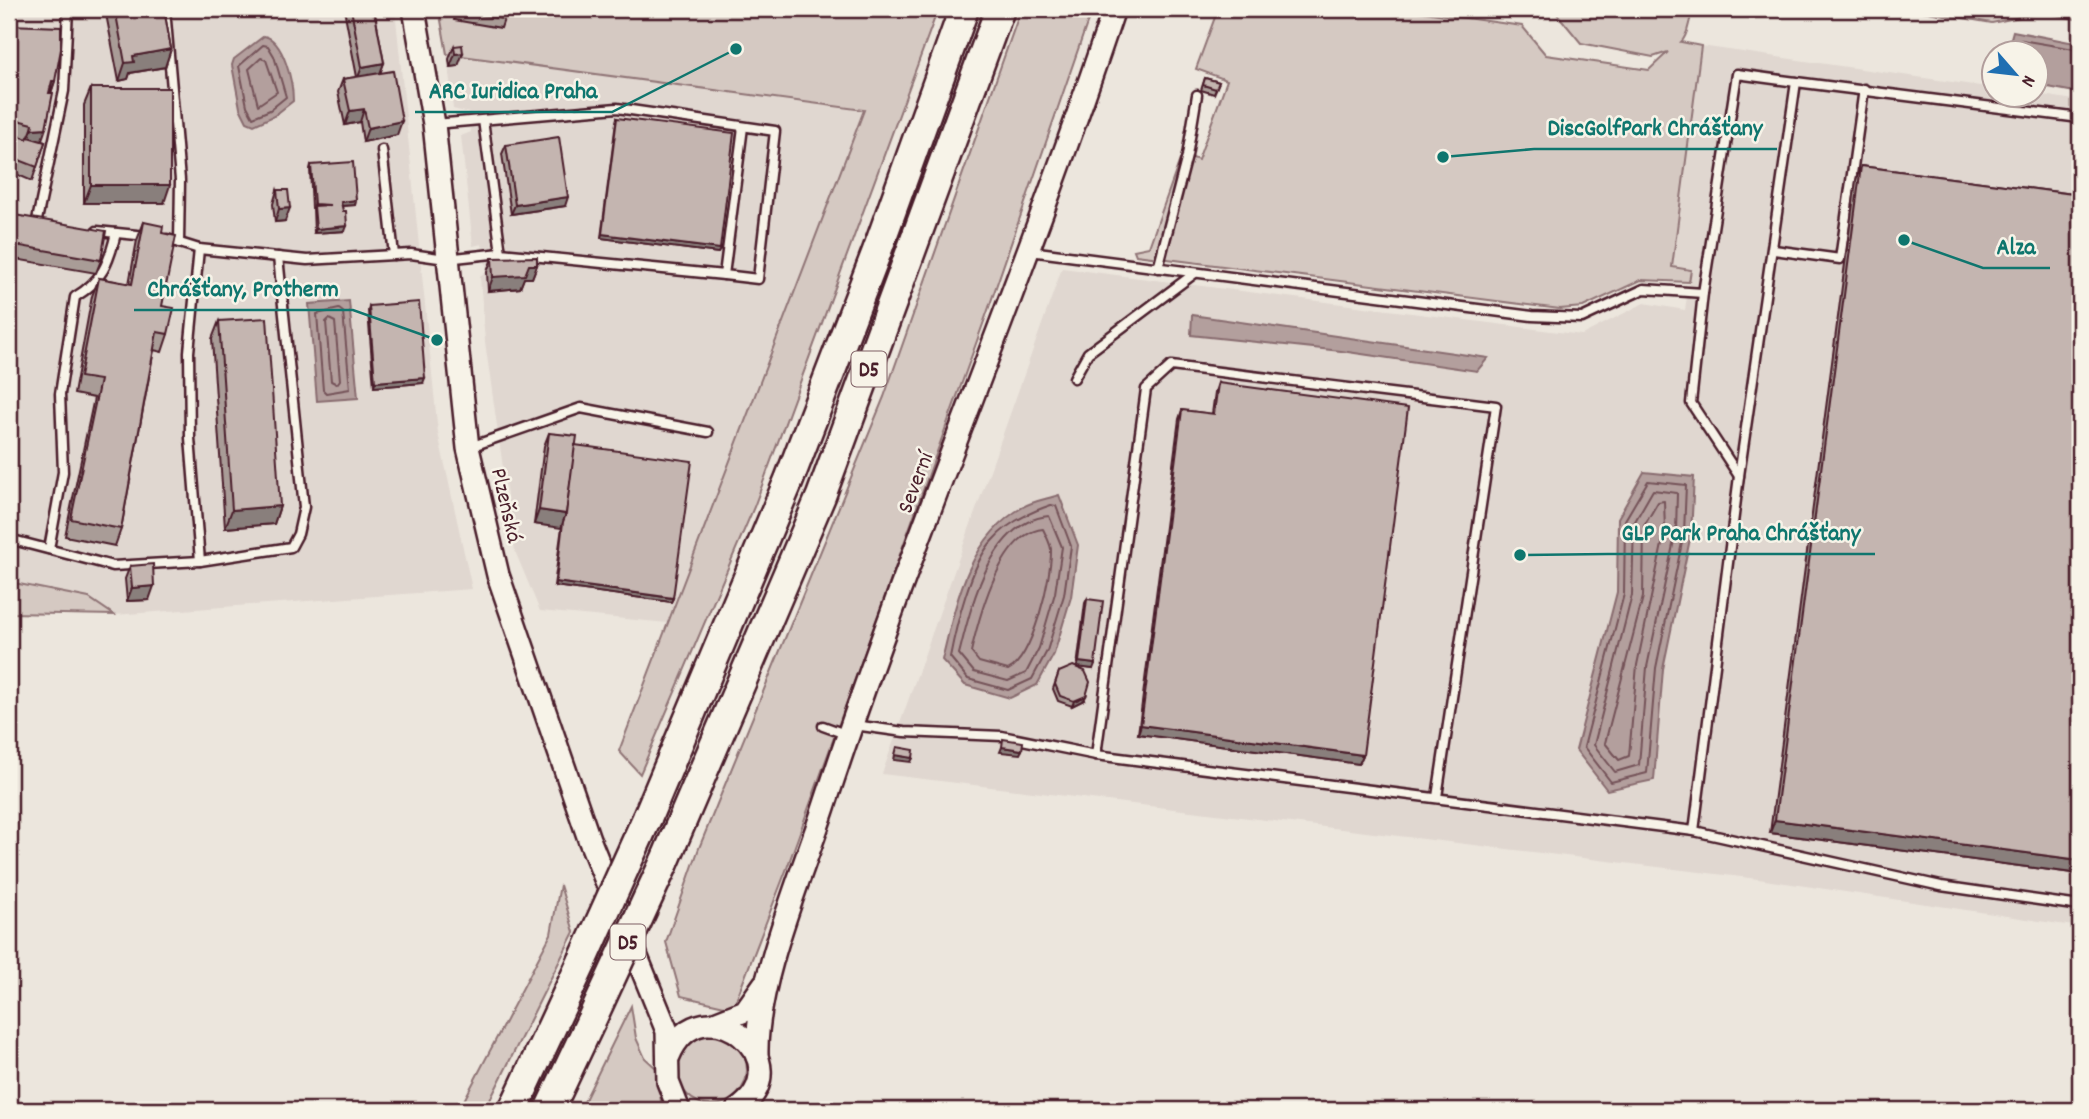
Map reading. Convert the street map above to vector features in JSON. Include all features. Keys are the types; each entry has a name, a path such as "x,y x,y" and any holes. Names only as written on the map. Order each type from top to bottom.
{"highway":[{"name":"D5","path":"513,1110 647,818 789,480 877,251 964,9"},
{"name":"D5","path":"550,1110 664,863 821,496 1000,9"}],"main road":[{"name":"Plzeňská","path":"414,9 435,124 446,259 468,448 498,575 589,839 667,1031 667,1082 681,1106"},
{"name":"Severní","path":"757,1056 768,976 850,729 1030,251 1114,9"},
{"name":"Severní","path":"709,1024 745,1011 768,976"},
{"name":"Plzeňská","path":"649,990 676,1015 724,1026 741,1033 757,1056"},
{"path":"669,1056 684,1035 709,1024"},
{"path":"737,1110 747,1102 758,1084 757,1056"}],"lane":[{"path":"36,225 64,90 68,9"},
{"path":"166,9 180,180 178,243"},
{"path":"1739,476 1691,403 1703,293 1737,74 2080,118"},
{"path":"1694,831 1739,476 1774,250 1796,82"},
{"path":"1774,250 1840,260 1864,89"},
{"path":"1158,268 1187,156 1197,95"},
{"path":"82,230 162,237 199,249 307,260 394,255 446,259 501,253 758,279 775,131 617,108 435,124"},
{"path":"483,120 501,253"},
{"path":"724,275 743,127"},
{"path":"382,150 394,255"},
{"path":"22,223 47,226"},
{"path":"49,549 62,472 60,394 75,297 93,286 109,264 116,233"},
{"path":"199,249 190,364 190,438 200,561"},
{"path":"1030,251 1532,316 1582,318 1644,289 1703,293"},
{"path":"9,539 113,566 200,561 291,547 298,534 304,507 278,257"},
{"path":"1074,378 1088,353 1195,273"},
{"path":"1096,755 1146,388 1171,366 1185,367 1496,406 1437,797"},
{"path":"468,448 581,408 708,432"},
{"path":"823,726 1002,736 1096,755 1694,831 1941,886 2080,906"}],"shaded area":[{"path":"9,9 395,9 438,433 472,589 114,615 88,598 9,582"},
{"path":"439,9 938,9 754,507 640,774 619,751 864,110 447,54"},
{"path":"1021,9 1092,9 987,313 787,868 733,1008 681,996 666,942 699,848 884,397"},
{"path":"1218,9 1403,9 1522,26 1546,55 1649,70 1668,52 1653,57 1581,43 1553,9 1695,9 1681,42 1701,46 1672,267 1691,270 1689,282 1641,280 1583,307 1560,309 1136,255 1134,250 1149,247 1182,154 1198,160 1227,80 1196,69"},
{"path":"1910,9 2080,9 2080,20 2043,12 1992,23"},
{"path":"1701,46 1980,86 1980,108 2050,108 2050,96 2080,101 2080,927 1758,879 882,774 1062,268 1582,335 1644,303 1685,310 1691,270 1671,267"},
{"path":"447,54 865,110 668,623 540,611 515,551 485,342 480,277 487,271 482,244 473,246 461,136 471,132 469,113 453,109"},
{"path":"9,582 89,598 114,615 9,613"},
{"path":"560,885 574,932 485,1110 459,1110 551,934"},
{"path":"631,1006 636,1038 645,1058 657,1069 662,1110 580,1110"},
{"path":"712,1035 737,1045 747,1070 737,1095 712,1105 687,1095 677,1070 687,1045"}],"water":[{"path":"2013,31 2049,38 2011,38"},
{"path":"264,36 277,45 282,54 289,74 293,101 274,116 254,125 247,122 240,108 232,65 234,59"},
{"path":"2050,38 2080,44 2080,93 2050,87"},
{"path":"349,301 358,398 317,401 309,304"},
{"path":"1192,315 1488,358 1477,371 1341,351 1191,335"},
{"path":"1644,472 1694,477 1691,534 1663,669 1654,780 1607,790 1576,750 1617,592 1618,518"},
{"path":"1059,495 1078,545 1071,597 1054,654 1037,685 1010,698 965,685 942,660 967,574 989,536 1004,520 1027,505"}],"building":[{"path":"115,9 164,9 171,49 133,56 134,62 125,63"},
{"path":"351,9 374,9 384,63 362,67"},
{"path":"506,9 504,19 457,11"},
{"path":"9,25 61,27 61,49 55,81 52,81 49,93 53,93 46,128 32,129 33,124 9,118"},
{"path":"462,45 463,53 455,54 454,46"},
{"path":"393,71 402,121 368,128 364,109 350,111 343,79"},
{"path":"1205,78 1219,82 1216,89 1203,85"},
{"path":"91,88 170,88 170,185 91,185"},
{"path":"617,118 734,133 720,249 602,234"},
{"path":"9,132 45,142 37,167 9,156"},
{"path":"559,137 568,197 515,205 506,145"},
{"path":"353,162 356,200 341,202 343,211 346,211 347,226 316,229 314,206 330,205 314,204 311,165"},
{"path":"1861,166 2080,195 2080,860 1775,820"},
{"path":"277,190 288,190 290,208 279,209"},
{"path":"9,214 106,231 101,260 9,244"},
{"path":"144,222 163,226 162,233 176,236 162,306 174,308 168,334 157,332 121,529 71,519 100,380 80,377 99,278 132,284"},
{"path":"537,257 537,265 529,265 525,275 493,277 492,258"},
{"path":"419,302 425,378 375,382 369,306"},
{"path":"267,318 280,506 232,510 219,321"},
{"path":"1218,383 1408,408 1363,755 1141,725 1182,410 1214,414"},
{"path":"549,433 577,436 566,514 539,510"},
{"path":"575,445 692,461 673,598 556,582"},
{"path":"153,564 154,586 132,588 130,566"},
{"path":"1087,599 1103,601 1095,664 1079,662"},
{"path":"1073,666 1085,671 1090,682 1086,696 1074,701 1060,696 1055,684 1059,672"},
{"path":"1003,739 1023,742 1022,750 1002,747"},
{"path":"897,747 914,750 913,758 895,755"}],"place":[{"name":"ARC Iuridica Praha","path":"736,49"},
{"name":"DiscGolfPark Chrášťany","path":"1443,157"},
{"name":"Alza","path":"1904,240"},
{"name":"Chrášťany, Protherm","path":"437,340"},
{"name":"GLP Park Praha Chrášťany","path":"1520,555"}]}
